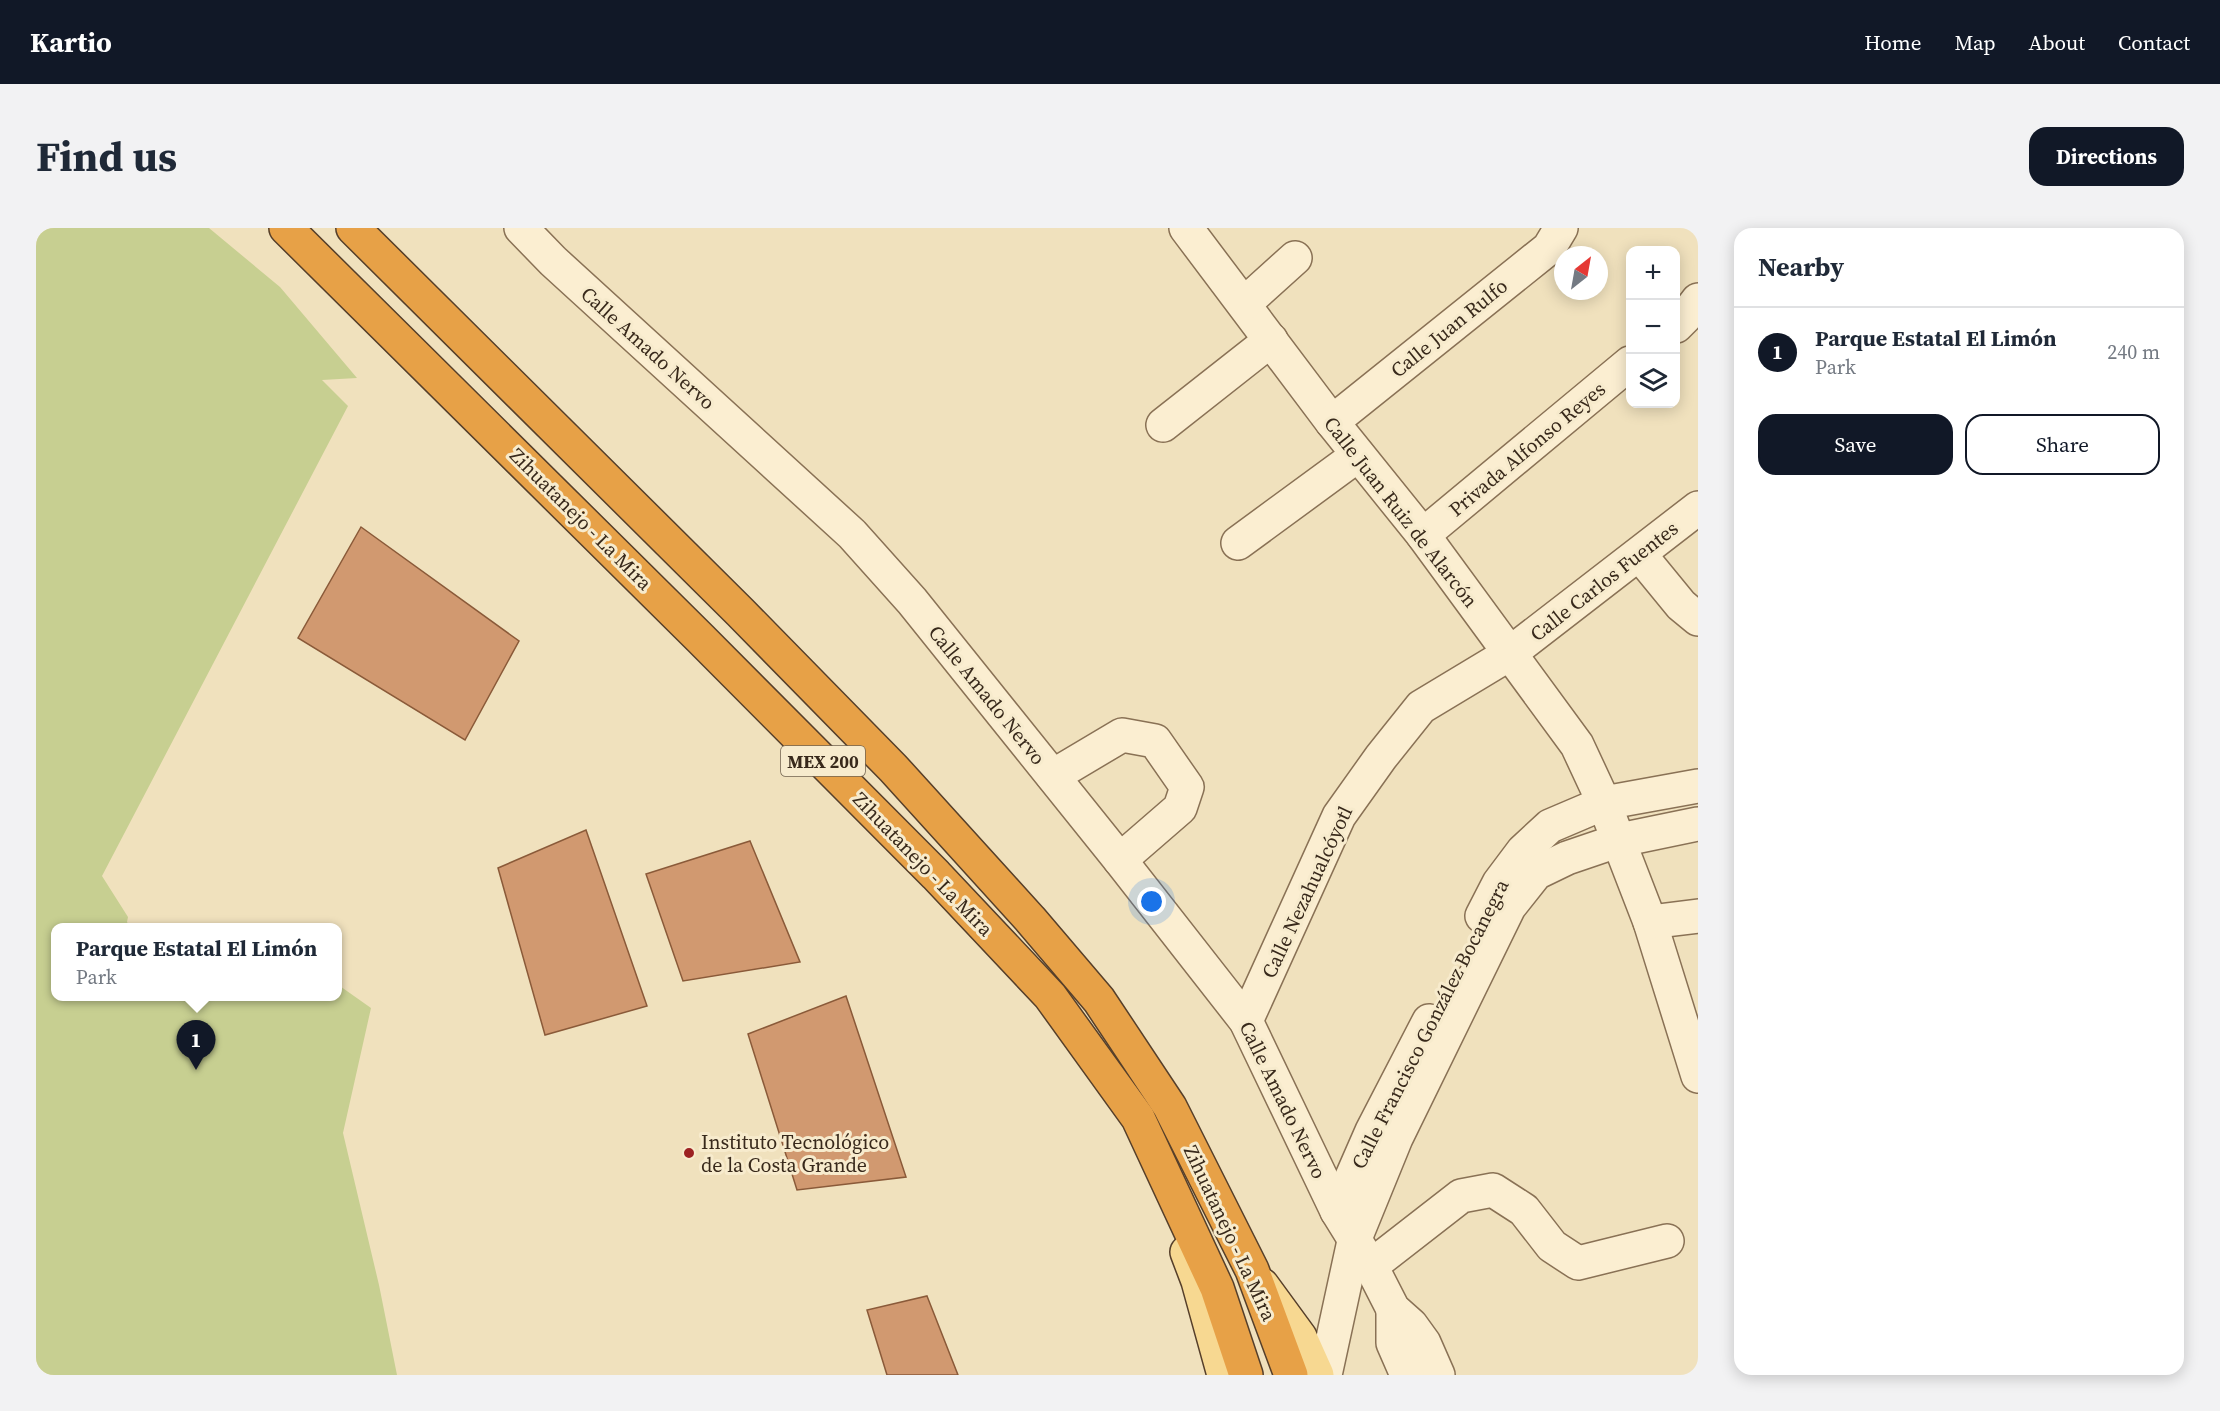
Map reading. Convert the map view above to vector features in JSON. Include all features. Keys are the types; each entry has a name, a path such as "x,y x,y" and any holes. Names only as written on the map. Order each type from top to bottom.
{"highway":[{"name":"Zihuatanejo - La Mira","path":"286,228 936,875 1050,996 1138,1118 1217,1288 1246,1375"},
{"name":"Zihuatanejo - La Mira","path":"353,228 756,628 892,768 1030,919 1099,1000 1170,1107 1252,1270 1291,1375"}],"main road":[{"path":"1138,1118 1198,1281 1224,1375"},
{"path":"1252,1270 1300,1337 1317,1375"}],"street":[{"name":"Calle Amado Nervo","path":"521,228 553,261 852,534 912,602 1053,776 1246,1021 1337,1211 1393,1308"},
{"name":"Calle Juan Ruiz de Alarcón","path":"1186,228 1332,422 1423,535 1577,745 1620,840 1650,922 1697,1069"},
{"name":"Calle Juan Rulfo","path":"1332,422 1549,248 1561,228"},
{"path":"1244,304 1295,258"},
{"path":"1680,322 1698,300"},
{"path":"1163,425 1271,340"},
{"name":"Privada Alfonso Reyes","path":"1423,535 1626,366"},
{"path":"1238,543 1358,455"},
{"name":"Calle Carlos Fuentes","path":"1509,654 1698,508"},
{"path":"1640,555 1681,605 1698,619"},
{"name":"Calle Nezahualcóyotl","path":"1246,1021 1339,816 1381,757 1421,707 1509,654"},
{"path":"1053,776 1122,735 1155,741 1187,787 1180,808 1120,860"},
{"name":"Calle Francisco González Bocanegra","path":"1337,1211 1372,1131 1499,883 1523,851 1550,826 1604,803 1698,786"},
{"name":"Calle Francisco González Bocanegra","path":"1325,1375 1396,1137 1509,907 1536,873 1567,858 1620,840 1698,824"},
{"path":"1650,922 1698,916"},
{"path":"1362,1253 1461,1196 1493,1190 1524,1210 1552,1246 1578,1263 1667,1241"},
{"path":"1393,1308 1393,1342 1407,1375"},
{"path":"1393,1308 1411,1325 1424,1343 1438,1375"}],"green space":[{"path":"36,228 209,228 280,287 357,378 322,380 348,406 102,876 128,917 128,923 51,923 51,1001 342,1001 342,988 371,1008 343,1133 379,1285 397,1375 36,1375"}],"building":[{"path":"361,527 519,641 465,740 298,638"},
{"path":"586,830 647,1006 545,1035 498,868"},
{"path":"750,841 800,962 683,981 646,874"},
{"path":"846,996 906,1177 797,1190 748,1034"},
{"path":"927,1296 958,1375 887,1375 867,1310"}],"place":[{"name":"Parque Estatal El Limón","path":"196,1070"},
{"name":"Instituto Tecnológico de la Costa Grande","path":"689,1153"}]}
